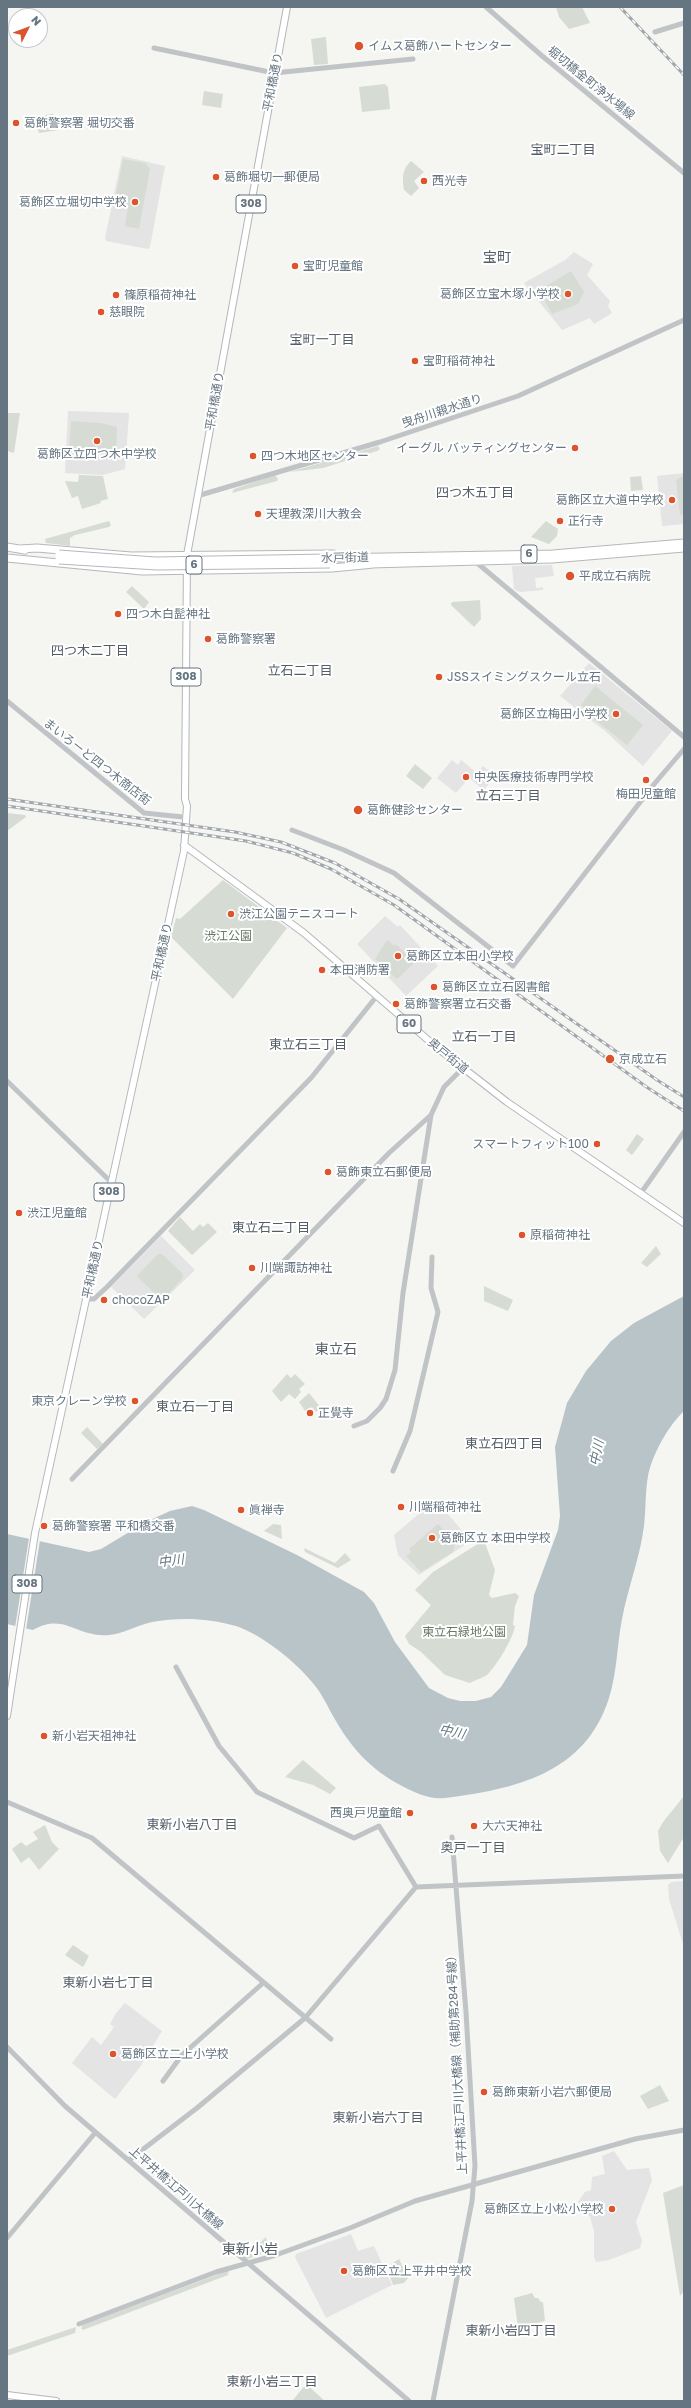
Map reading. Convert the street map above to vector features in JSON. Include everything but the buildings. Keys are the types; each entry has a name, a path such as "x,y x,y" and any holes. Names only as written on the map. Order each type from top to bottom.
{"highway":[{"name":"水戸街道","path":"7,557 59,557 149,566 482,558 684,543"},
{"name":"水戸街道","path":"7,547 59,557"},
{"path":"20,549 37,548 131,556 324,554 373,561"},
{"name":"水戸街道","path":"373,561 469,556 482,558 552,559 684,548"},
{"path":"7,557 112,570 332,568 373,561"}],"main road":[{"name":"平和橋通り","path":"7,1716 34,1539 184,845 183,820 186,806 187,555 287,7"},
{"name":"奥戸街道","path":"184,845 304,933 376,996 507,1103 641,1193 684,1224"},
{"path":"7,2395 56,2401"},
{"path":"7,2399 26,2401"}],"street":[{"name":"堀切橋金町浄水場線","path":"486,7 541,55 684,173"},
{"path":"655,32 684,23"},
{"path":"154,48 274,73 414,59"},
{"name":"曳舟川親水通り","path":"197,496 380,442 518,396 684,320"},
{"path":"482,558 684,737"},
{"name":"まいろーど四つ木商店街","path":"7,701 144,813 183,820"},
{"path":"292,830 344,850 394,873 513,966 655,783 684,749"},
{"path":"86,1299 94,1299 311,1078 376,996"},
{"path":"354,1426 367,1421 386,1400 396,1370 403,1293 431,1115 444,1087 463,1068"},
{"path":"7,1081 112,1183"},
{"path":"72,1479 389,1153 431,1115"},
{"path":"641,1193 684,1132"},
{"path":"393,1471 409,1437 438,1312 431,1288 432,1257"},
{"path":"176,1667 219,1746 257,1792 354,1838 379,1826 416,1887"},
{"path":"7,1802 92,1838 331,2040"},
{"name":"上平井橋江戸川大橋線（補助第284号線）","path":"432,2401 474,2186 475,2166 466,2012 452,1837"},
{"path":"129,2160 197,2108 305,2018 416,1887 684,1876"},
{"path":"163,2081 182,2055 264,1983"},
{"name":"上平井橋江戸川大橋線","path":"7,2047 66,2106 409,2401"},
{"path":"79,2324 216,2272 273,2256 350,2228 415,2201 474,2186 635,2139 684,2130"},
{"path":"7,2238 96,2132"}],"shaded area":[{"name":"葛飾区立堀切中学校","path":"122,156 165,166 150,247 148,249 106,241 105,238"},
{"name":"葛飾区立宝木塚小学校","path":"574,252 593,264 587,275 610,301 608,306 612,313 594,324 590,318 562,330 524,283 565,260"},
{"name":"葛飾区立四つ木中学校","path":"68,411 129,413 125,469 103,475 65,473"},
{"name":"葛飾区立大道中学校","path":"684,473 684,524 662,526 657,476"},
{"path":"552,565 554,576 535,578 536,588 543,587 543,590 520,592 514,589 512,566"},
{"name":"葛飾区立梅田小学校","path":"589,663 672,731 643,766 605,731 560,696"},
{"name":"中央医療技術専門学校","path":"452,760 458,765 461,760 477,773 483,766 495,776 484,790 469,778 456,793 437,778"},
{"name":"葛飾区立本田小学校","path":"385,916 398,927 400,925 438,966 406,996 357,944"},
{"path":"161,1236 195,1270 144,1319 111,1287"},
{"name":"葛飾区立 本田中学校","path":"423,1505 430,1508 440,1505 471,1541 419,1575 398,1555 394,1535 421,1512"},
{"path":"684,1881 684,1947 669,1899 668,1885 672,1882"},
{"name":"葛飾区立二上小学校","path":"125,2003 162,2031 140,2067 115,2099 72,2063 92,2037 101,2045 114,2027 110,2024 116,2013"},
{"name":"葛飾区立上小松小学校","path":"614,2151 627,2170 649,2168 652,2180 636,2222 642,2241 640,2248 609,2260 596,2262 594,2257 594,2231 590,2217 578,2202 585,2192 591,2190 592,2177 605,2174 602,2156"},
{"name":"葛飾区立上平井中学校","path":"351,2234 358,2251 374,2246 392,2285 326,2318 295,2257 296,2254"}],"green space":[{"path":"556,7 582,7 590,23 569,29 559,17"},
{"path":"326,37 328,64 314,65 311,39"},
{"path":"385,84 388,87 390,109 362,112 359,87"},
{"path":"204,91 223,94 221,108 202,105"},
{"path":"52,114 57,116 59,130 39,133 34,117"},
{"path":"123,159 145,163 150,169 139,229 125,226 128,208 114,205"},
{"path":"411,161 424,172 414,181 419,188 411,196 404,190 403,178 404,171"},
{"path":"571,271 584,292 578,304 552,314 545,301 549,298 543,288"},
{"path":"7,413 20,413 14,453 7,451"},
{"path":"71,421 101,423 117,427 116,454 69,452"},
{"path":"378,446 380,449 377,451 323,468 290,472"},
{"path":"79,475 103,476 108,499 100,501 101,503 82,509 78,496 72,498 65,481 78,482"},
{"path":"275,475 278,479 277,481 232,493 234,489"},
{"path":"684,475 684,514 680,515 676,480"},
{"path":"641,476 643,490 631,491 630,477"},
{"path":"109,521 111,525 109,527 75,535 70,538 70,546 46,543 45,539"},
{"path":"546,521 558,529 557,536 549,544 531,537"},
{"path":"132,586 149,602 144,609 126,592"},
{"path":"480,600 481,619 474,627 451,605 452,602"},
{"path":"595,686 643,725 627,745 589,715 591,713 581,705"},
{"path":"415,764 432,778 423,789 406,776"},
{"path":"7,813 25,815 26,817 7,831"},
{"name":"渋江公園","path":"223,880 287,928 233,999 171,937 176,918 180,919"},
{"path":"388,940 394,946 396,944 414,963 397,979 375,959"},
{"path":"637,1134 644,1139 632,1155 626,1150"},
{"path":"180,1217 193,1231 200,1224 203,1227 208,1223 217,1232 192,1255 168,1231"},
{"path":"656,1246 661,1254 647,1267 641,1263"},
{"path":"158,1254 162,1254 183,1274 182,1279 168,1294 157,1296 137,1276"},
{"path":"484,1286 513,1300 508,1311 484,1301"},
{"path":"287,1374 291,1378 295,1374 305,1384 299,1389 301,1392 295,1399 289,1394 281,1402 272,1391"},
{"path":"309,1393 321,1408 316,1412 312,1407 305,1411 299,1402"},
{"path":"87,1427 103,1444 97,1449 81,1433"},
{"path":"273,1524 281,1525 282,1539 264,1531"},
{"path":"438,1524 455,1543 453,1552 421,1572 406,1556 411,1552 409,1549"},
{"name":"東立石緑地公園","path":"481,1542 485,1543 495,1570 489,1595 492,1598 515,1593 519,1596 515,1606 513,1625 515,1626 514,1631 504,1652 487,1675 470,1683 445,1675 421,1652 409,1644 405,1636 431,1605 415,1590 433,1572"},
{"path":"304,1548 335,1563 345,1553 351,1560 338,1568 305,1552"},
{"path":"303,1760 336,1788 330,1794 313,1785 285,1777"},
{"path":"684,1796 684,1837 668,1863 660,1851 658,1831 663,1822"},
{"path":"45,1825 52,1842 59,1849 39,1870 29,1857 21,1863 12,1849 21,1842 26,1846 38,1839 33,1832"},
{"path":"73,1945 89,1956 83,1967 65,1955"},
{"path":"660,2085 669,2101 648,2109 640,2096"},
{"path":"684,2185 684,2291 680,2296 663,2193"},
{"path":"266,2237 269,2251 248,2259 245,2257"},
{"path":"399,2259 408,2278 404,2283 393,2285 390,2277 396,2275 391,2264"},
{"path":"229,2270 228,2275 83,2330 81,2328 83,2325"},
{"path":"532,2293 535,2298 538,2298 541,2302 543,2302 545,2321 518,2328 514,2298"},
{"path":"76,2327 75,2333 7,2356 7,2350"},
{"path":"306,2384 325,2401 292,2401"}],"water":[{"name":"中川","path":"684,1296 684,1411 672,1425 662,1441 650,1468 647,1482 645,1520 642,1538 622,1619 612,1688 598,1724 583,1744 565,1761 544,1773 497,1789 445,1798 429,1797 412,1791 380,1772 362,1757 347,1738 318,1690 297,1666 256,1635 226,1623 194,1619 162,1620 146,1623 109,1635 88,1633 62,1624 44,1625 33,1630 7,1624 7,1534 89,1552 101,1549 146,1522 170,1511 192,1506 204,1510 297,1555 364,1592 374,1603 395,1642 429,1688 448,1698 460,1701 476,1701 491,1697 501,1687 527,1645 534,1595 558,1530 560,1516 555,1447 567,1403 586,1371 611,1341 634,1323"}],"pier":[{"path":"29,1538 40,1540 26,1630 15,1628"}],"railway":[{"path":"620,7 684,75"},
{"path":"7,799 235,832 281,842 335,863 399,899 657,1080 684,1097"},
{"path":"7,806 246,841 293,853 331,869 394,905 648,1088 684,1111"}],"place":[{"name":"イムス葛飾ハートセンター","path":"359,46"},
{"name":"葛飾警察署 堀切交番","path":"16,123"},
{"name":"葛飾堀切一郵便局","path":"216,177"},
{"name":"西光寺","path":"424,181"},
{"name":"葛飾区立堀切中学校","path":"135,202"},
{"name":"宝町児童館","path":"295,266"},
{"name":"葛飾区立宝木塚小学校","path":"568,294"},
{"name":"篠原稲荷神社","path":"116,295"},
{"name":"慈眼院","path":"101,312"},
{"name":"宝町稲荷神社","path":"415,361"},
{"name":"葛飾区立四つ木中学校","path":"97,441"},
{"name":"イーグル バッティングセンター","path":"575,448"},
{"name":"四つ木地区センター","path":"253,456"},
{"name":"葛飾区立大道中学校","path":"672,500"},
{"name":"天理教深川大教会","path":"258,514"},
{"name":"正行寺","path":"560,521"},
{"name":"平成立石病院","path":"570,576"},
{"name":"四つ木白髭神社","path":"118,614"},
{"name":"葛飾警察署","path":"208,639"},
{"name":"JSSスイミングスクール立石","path":"439,677"},
{"name":"葛飾区立梅田小学校","path":"616,714"},
{"name":"中央医療技術専門学校","path":"466,777"},
{"name":"梅田児童館","path":"646,780"},
{"name":"葛飾健診センター","path":"358,810"},
{"name":"渋江公園テニスコート","path":"231,914"},
{"name":"葛飾区立本田小学校","path":"398,956"},
{"name":"本田消防署","path":"322,970"},
{"name":"葛飾区立立石図書館","path":"434,987"},
{"name":"葛飾警察署立石交番","path":"396,1004"},
{"name":"京成立石","path":"610,1059"},
{"name":"スマートフィット100","path":"597,1144"},
{"name":"葛飾東立石郵便局","path":"328,1172"},
{"name":"渋江児童館","path":"19,1213"},
{"name":"原稲荷神社","path":"522,1235"},
{"name":"川端諏訪神社","path":"252,1268"},
{"name":"chocoZAP","path":"104,1300"},
{"name":"東京クレーン学校","path":"135,1401"},
{"name":"正覺寺","path":"310,1413"},
{"name":"川端稲荷神社","path":"401,1507"},
{"name":"眞禅寺","path":"241,1510"},
{"name":"葛飾警察署 平和橋交番","path":"44,1526"},
{"name":"葛飾区立 本田中学校","path":"432,1538"},
{"name":"新小岩天祖神社","path":"44,1736"},
{"name":"西奥戸児童館","path":"410,1813"},
{"name":"大六天神社","path":"474,1826"},
{"name":"葛飾区立二上小学校","path":"113,2054"},
{"name":"葛飾東新小岩六郵便局","path":"484,2092"},
{"name":"葛飾区立上小松小学校","path":"612,2209"},
{"name":"葛飾区立上平井中学校","path":"344,2271"}],"district":[{"name":"宝町二丁目","path":"563,150"},
{"name":"宝町","path":"497,258"},
{"name":"宝町一丁目","path":"322,340"},
{"name":"四つ木五丁目","path":"475,493"},
{"name":"四つ木二丁目","path":"90,651"},
{"name":"立石二丁目","path":"300,671"},
{"name":"立石三丁目","path":"508,796"},
{"name":"立石一丁目","path":"484,1037"},
{"name":"東立石三丁目","path":"308,1045"},
{"name":"東立石二丁目","path":"271,1228"},
{"name":"東立石","path":"336,1350"},
{"name":"東立石一丁目","path":"195,1407"},
{"name":"東立石四丁目","path":"504,1444"},
{"name":"東新小岩八丁目","path":"192,1825"},
{"name":"奥戸一丁目","path":"473,1848"},
{"name":"東新小岩七丁目","path":"108,1983"},
{"name":"東新小岩六丁目","path":"378,2118"},
{"name":"東新小岩","path":"250,2250"},
{"name":"東新小岩四丁目","path":"511,2331"},
{"name":"東新小岩三丁目","path":"272,2382"}]}
